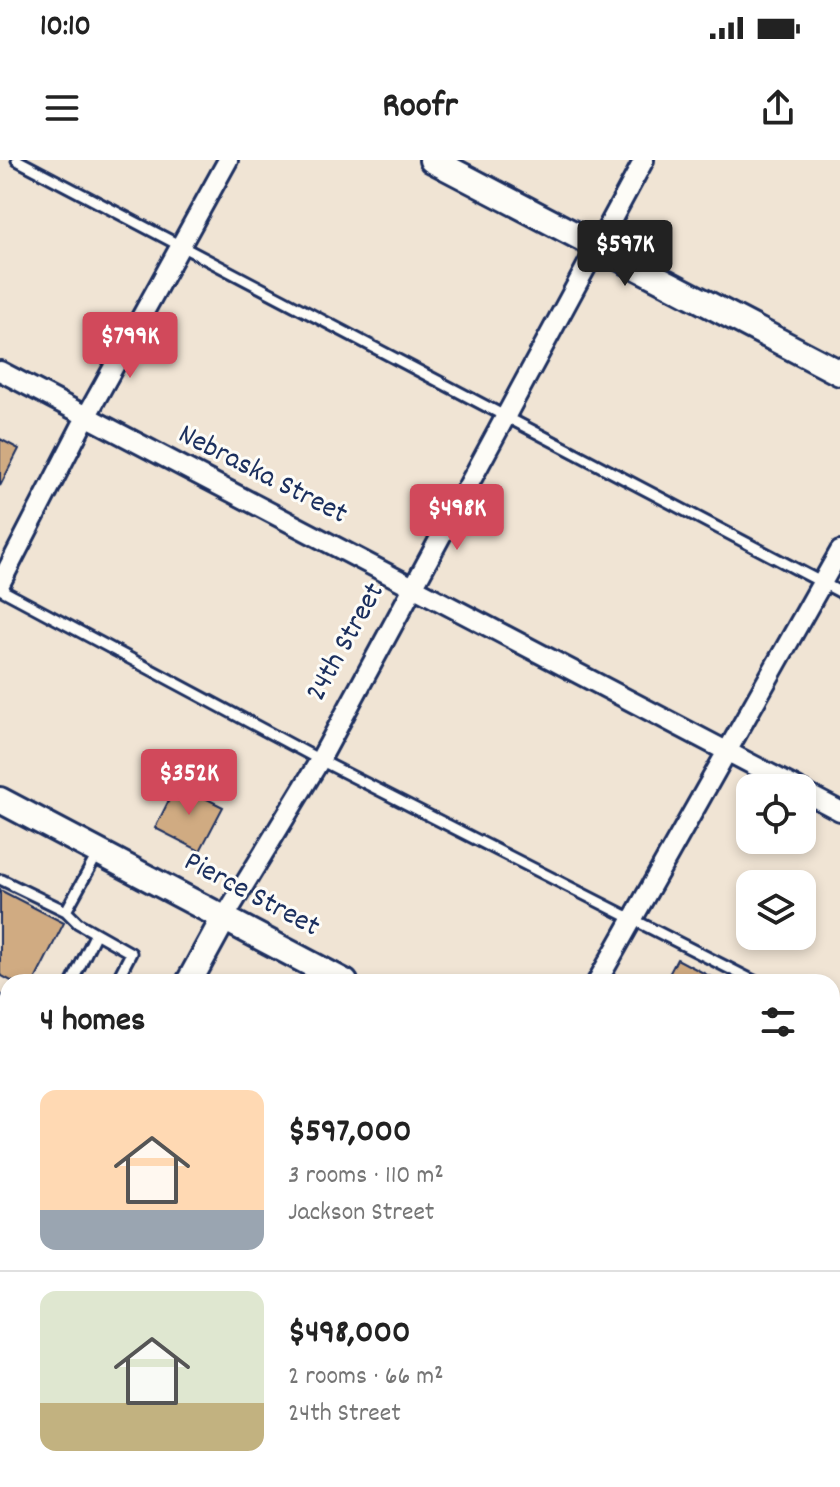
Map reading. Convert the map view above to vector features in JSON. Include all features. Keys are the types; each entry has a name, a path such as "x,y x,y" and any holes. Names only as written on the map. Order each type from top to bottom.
{"main road":[{"path":"432,160 840,373"},
{"name":"Pierce Street","path":"0,800 330,974"},
{"name":"24th Street","path":"193,974 224,918"}],"street":[{"path":"0,586 86,417 228,160"},
{"name":"24th Street","path":"224,918 320,760 644,160"},
{"name":"Nebraska Street","path":"0,371 770,774"},
{"path":"601,974 840,551"},
{"path":"816,798 840,811"}],"lane":[{"path":"17,160 840,592"},
{"path":"0,586 320,760 741,974"},
{"path":"66,911 99,852"},
{"path":"2,880 66,911 131,953 120,974"},
{"path":"76,974 96,933"}],"building":[{"path":"0,439 19,449 0,486"},
{"path":"177,784 223,807 200,851 155,828"},
{"path":"0,890 64,923 38,974 0,974"},
{"path":"677,959 705,974 669,974"}]}
